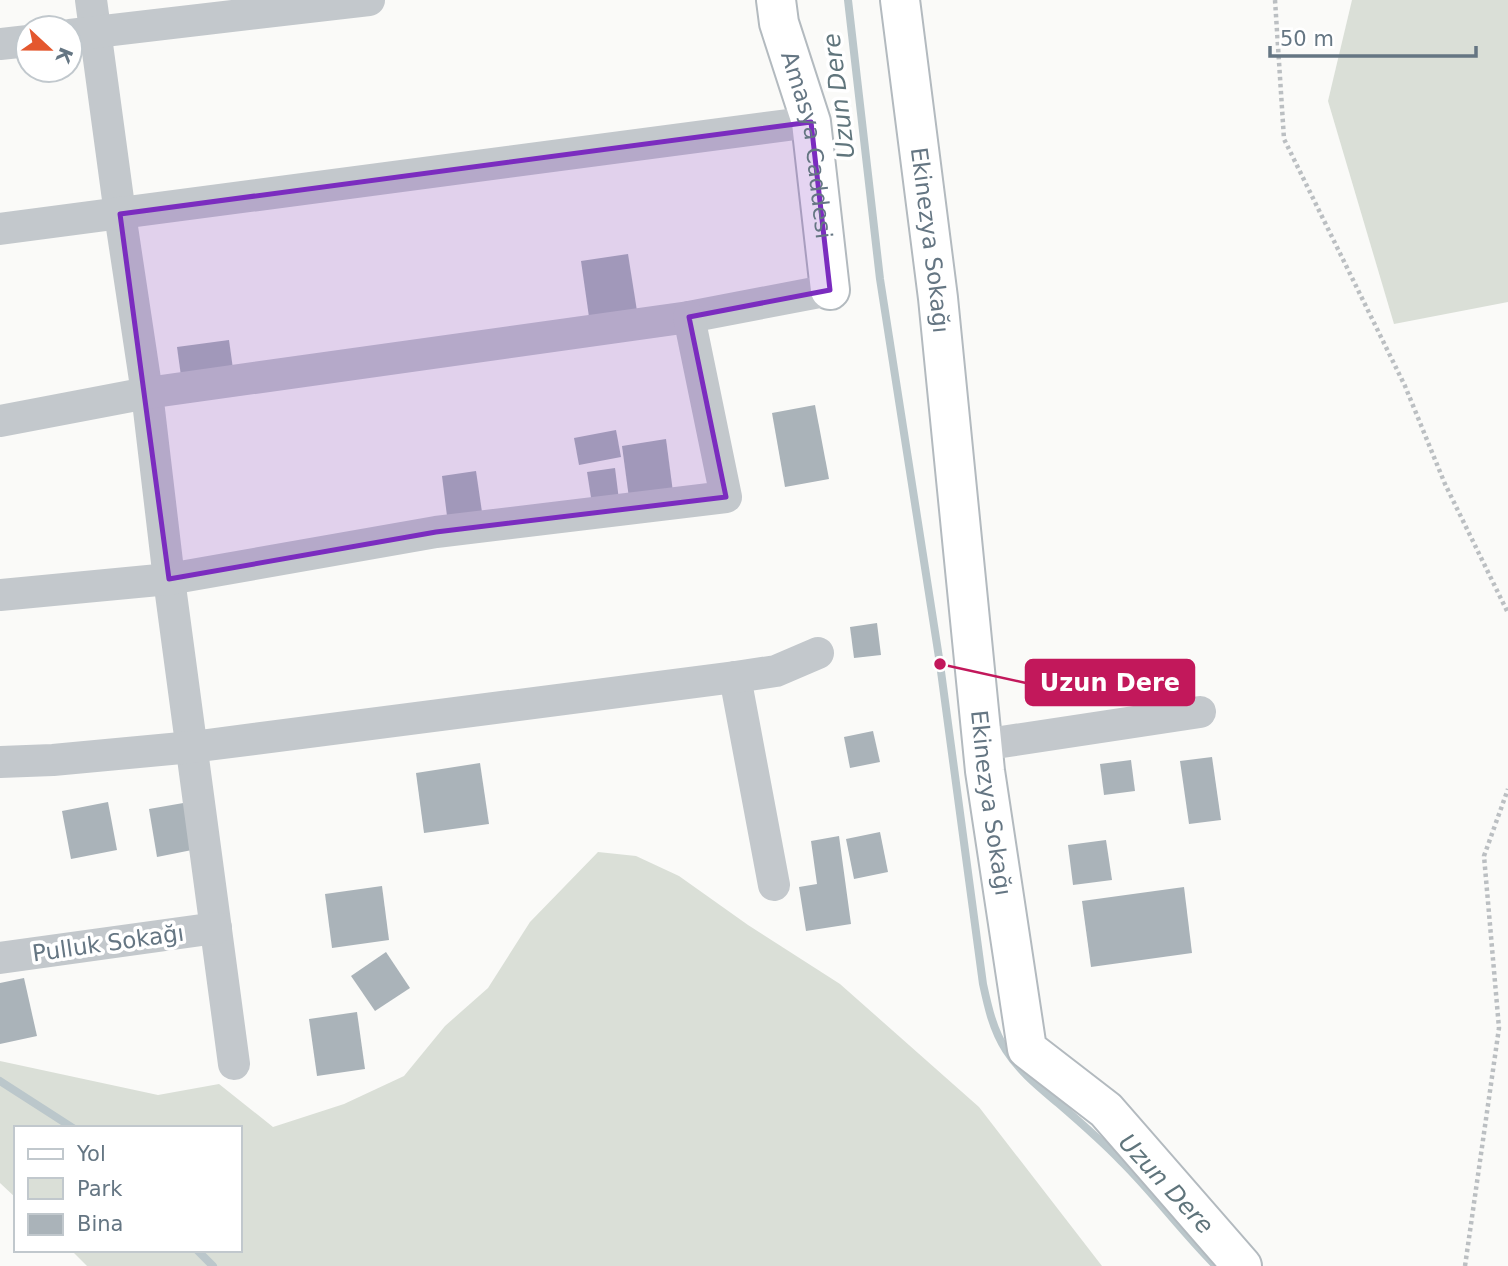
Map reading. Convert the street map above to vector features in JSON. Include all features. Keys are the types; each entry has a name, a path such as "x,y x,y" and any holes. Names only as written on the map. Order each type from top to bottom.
{"main road":[{"name":"Amasya Caddesi","path":"776,0 779,23 811,122 830,290"},
{"name":"Ekinezya Sokağı","path":"900,0 938,298 982,745 1027,1049 1106,1110 1242,1266"}],"street":[{"path":"84,29 91,0"},
{"path":"84,33 369,0"},
{"path":"84,38 120,214 147,393 234,1064"},
{"path":"0,229 811,122"},
{"path":"0,421 147,393 689,317 830,290"},
{"path":"0,595 169,579 436,532 726,497 689,317"},
{"path":"0,762 192,747 735,677 776,671 818,653"},
{"path":"735,677 774,885"},
{"path":"982,745 1200,712"},
{"name":"Pulluk Sokağı","path":"0,958 216,928"}],"path":[{"path":"1275,0 1284,139 1405,386 1445,484 1508,613"},
{"path":"1465,1266 1499,1028 1484,856 1508,789"}],"highlighted area":[{"path":"811,122 830,290 689,317 726,497 436,532 169,579 120,214"}],"green space":[{"path":"1352,0 1508,0 1508,302 1394,324 1328,101"},
{"path":"598,852 636,856 679,876 748,925 840,984 979,1107 1102,1266 87,1266 73,1252 242,1252 242,1126 14,1126 14,1196 0,1183 0,1061 158,1095 219,1084 273,1127 344,1104 404,1076 445,1026 488,988 530,922"}],"building":[{"path":"628,254 637,311 589,317 581,261"},
{"path":"229,340 233,369 181,376 177,347"},
{"path":"815,405 829,479 785,487 772,413"},
{"path":"616,430 621,457 579,465 574,438"},
{"path":"666,439 673,492 629,498 622,446"},
{"path":"615,468 619,500 592,504 587,472"},
{"path":"476,471 483,519 448,524 442,476"},
{"path":"877,623 881,655 854,658 850,627"},
{"path":"873,731 880,762 850,768 844,737"},
{"path":"1212,757 1221,820 1189,824 1180,761"},
{"path":"1131,760 1135,791 1104,795 1100,764"},
{"path":"480,763 489,824 424,833 416,773"},
{"path":"108,802 117,850 71,859 62,811"},
{"path":"189,802 197,849 157,857 149,809"},
{"path":"880,832 888,872 854,879 846,839"},
{"path":"839,836 851,924 806,931 799,887 817,884 811,841"},
{"path":"1106,840 1112,880 1073,885 1068,845"},
{"path":"382,886 389,940 332,948 325,894"},
{"path":"1184,887 1192,953 1091,967 1082,901"},
{"path":"386,952 410,988 375,1011 351,976"},
{"path":"24,978 37,1036 0,1044 0,983"},
{"path":"357,1012 365,1069 317,1076 309,1019"}],"waterway":[{"name":"Uzun Dere","path":"848,0 880,279 940,664 983,984 989,1010 1001,1042 1017,1065 1114,1154 1216,1266"},
{"path":"0,1081 70,1126"},
{"path":"199,1252 213,1266"}],"place":[{"name":"Uzun Dere","path":"940,664"}]}
